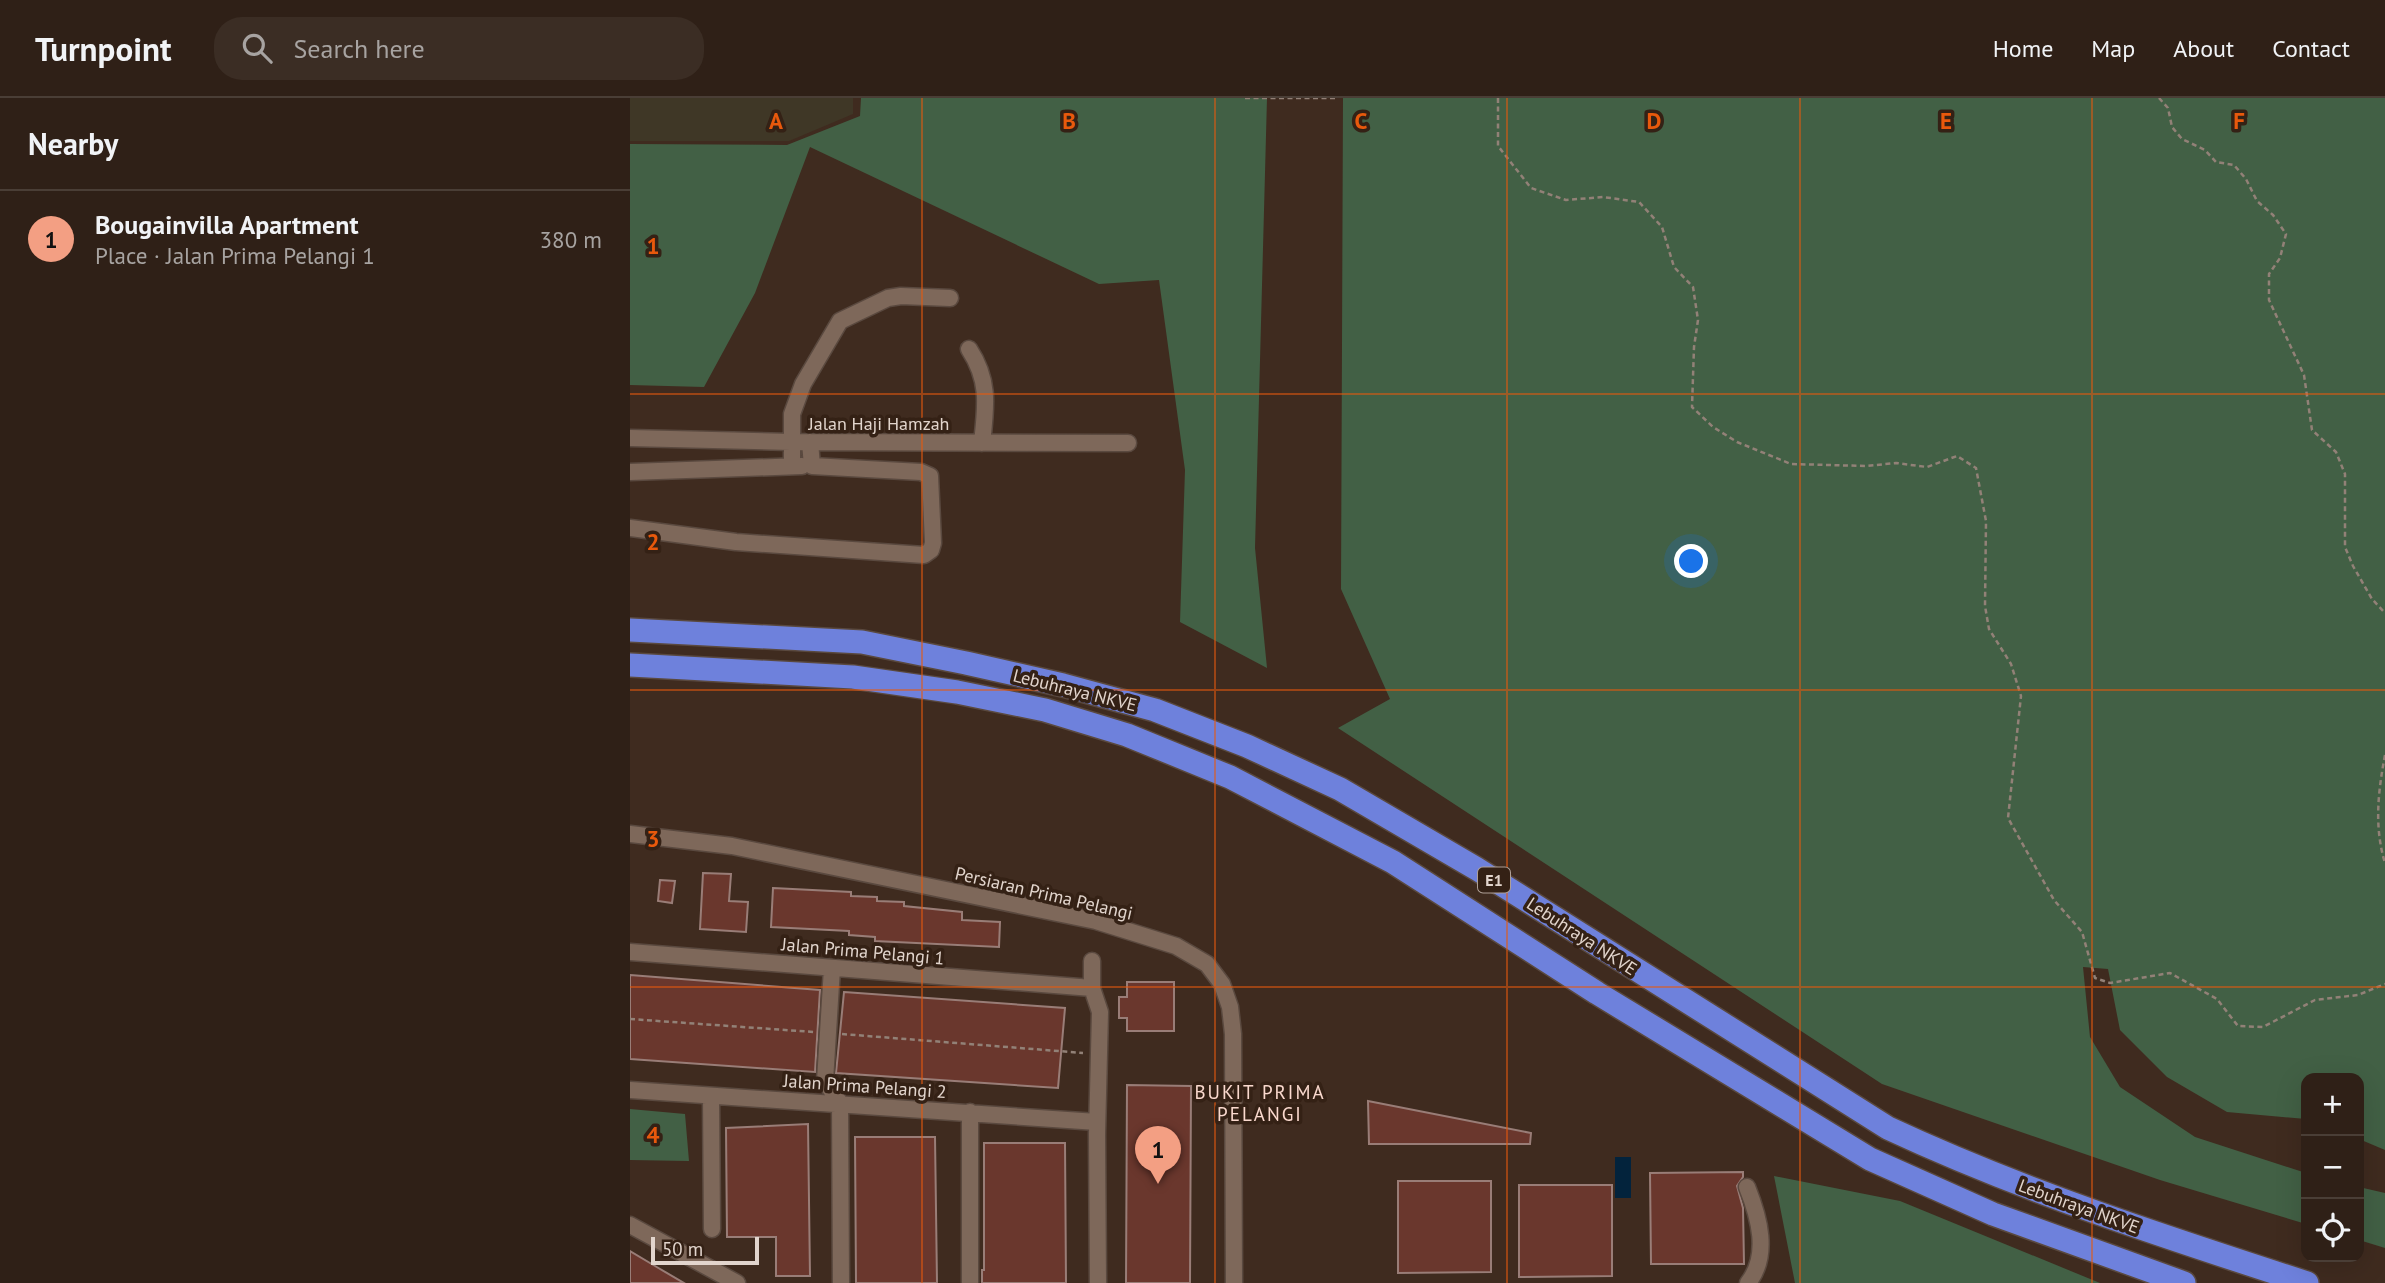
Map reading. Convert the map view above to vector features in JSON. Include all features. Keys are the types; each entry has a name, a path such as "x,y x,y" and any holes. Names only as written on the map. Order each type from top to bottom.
{"highway":[{"name":"Lebuhraya NKVE","path":"630,630 862,642 1063,685 1155,710 1247,746 1340,789 1477,869 1888,1128 2015,1183 2148,1231 2306,1283"},
{"name":"Lebuhraya NKVE","path":"630,665 853,677 957,692 1045,710 1127,735 1230,777 1393,862 1597,993 1870,1159 1993,1214 2184,1283"}],"street":[{"path":"792,466 792,414 803,384 840,321 888,298 950,298"},
{"path":"969,349 985,385 982,443"},
{"name":"Jalan Haji Hamzah","path":"630,438 791,442 1128,443"},
{"path":"810,442 811,466"},
{"path":"630,472 792,466 920,472 930,476 933,543 931,551 924,555 736,542 630,528"},
{"name":"Persiaran Prima Pelangi","path":"630,834 732,846 1096,921 1176,946 1207,964 1222,984 1230,1007 1233,1034 1234,1283"},
{"name":"Jalan Prima Pelangi 1","path":"630,952 1092,988"},
{"path":"1092,961 1092,988 1100,1012 1097,1122 1098,1283"},
{"path":"832,968 825,1081 840,1103 841,1283"},
{"name":"Jalan Prima Pelangi 2","path":"630,1090 1097,1122"},
{"path":"711,1096 712,1229"},
{"path":"970,1112 970,1283"},
{"path":"1746,1188 1757,1214 1761,1253 1757,1270 1748,1283"},
{"path":"630,1225 737,1283"}],"path":[{"path":"1245,98 1336,98"},
{"path":"1498,98 1499,146 1531,188 1566,200 1603,197 1639,202 1662,227 1674,267 1692,287 1698,320 1694,347 1692,407 1713,427 1737,442 1791,464 1866,466 1896,463 1927,467 1957,456 1976,468 1986,521 1985,606 1989,629 2011,664 2021,695 2008,818 2054,900 2082,932 2095,978 2110,983 2171,973 2217,999 2238,1026 2263,1027 2315,1000 2358,995 2385,984"},
{"path":"2159,98 2168,108 2172,127 2182,139 2204,150 2216,162 2234,165 2246,179 2257,201 2273,215 2286,234 2280,258 2269,274 2269,300 2304,375 2312,430 2336,452 2345,474 2345,547 2372,599 2385,613"},
{"path":"2385,755 2379,786 2378,840 2385,863"},
{"path":"630,1019 1100,1054"}],"shaded area":[{"path":"630,98 853,98 853,114 789,141 630,141"}],"green space":[{"path":"861,98 1267,98 1255,548 1267,668 1180,622 1185,470 1159,280 1099,284 810,147 755,293 704,387 630,385 630,144 787,145 860,116"},
{"path":"1343,98 2385,98 2385,1150 2364,1141 2364,1073 2301,1073 2301,1119 2227,1112 2167,1077 2120,1030 2108,969 2083,967 2090,1037 2120,1087 2195,1137 2301,1171 2301,1222 2160,1180 1882,1084 1338,728 1390,699 1341,589"},
{"path":"630,1109 685,1114 689,1161 630,1160"},
{"path":"1774,1176 1900,1201 2100,1283 1795,1283"},
{"path":"2364,1188 2385,1193 2385,1248 2364,1242"}],"water":[{"path":"1615,1157 1631,1157 1631,1198 1615,1198"}],"building":[{"path":"703,873 731,874 729,901 748,902 746,932 700,929"},
{"path":"660,880 675,881 672,903 658,901"},
{"path":"773,888 851,892 851,896 877,897 877,901 904,902 904,906 962,912 962,920 1000,922 999,947 875,941 875,937 849,935 849,931 771,927"},
{"path":"630,975 820,990 815,1072 630,1059"},
{"path":"1127,982 1174,982 1174,1031 1127,1031 1127,1018 1119,1018 1119,997 1127,997"},
{"path":"844,992 1065,1008 1058,1088 836,1073"},
{"path":"1127,1085 1191,1086 1190,1283 1126,1283"},
{"path":"1368,1101 1531,1133 1530,1144 1369,1144"},
{"path":"808,1124 810,1276 776,1276 776,1237 727,1237 726,1128"},
{"path":"855,1137 935,1137 937,1283 856,1283"},
{"path":"984,1143 1065,1143 1066,1283 982,1283"},
{"path":"1743,1172 1737,1186 1743,1208 1744,1264 1651,1264 1650,1173"},
{"path":"1398,1181 1491,1181 1491,1272 1398,1273"},
{"path":"1519,1185 1612,1185 1612,1276 1519,1277"},
{"path":"630,1251 655,1266 684,1283 630,1283"}],"place":[{"name":"Bougainvilla Apartment","path":"1158,1184"}],"district":[{"name":"BUKIT PRIMA PELANGI","path":"1260,1103"}]}
